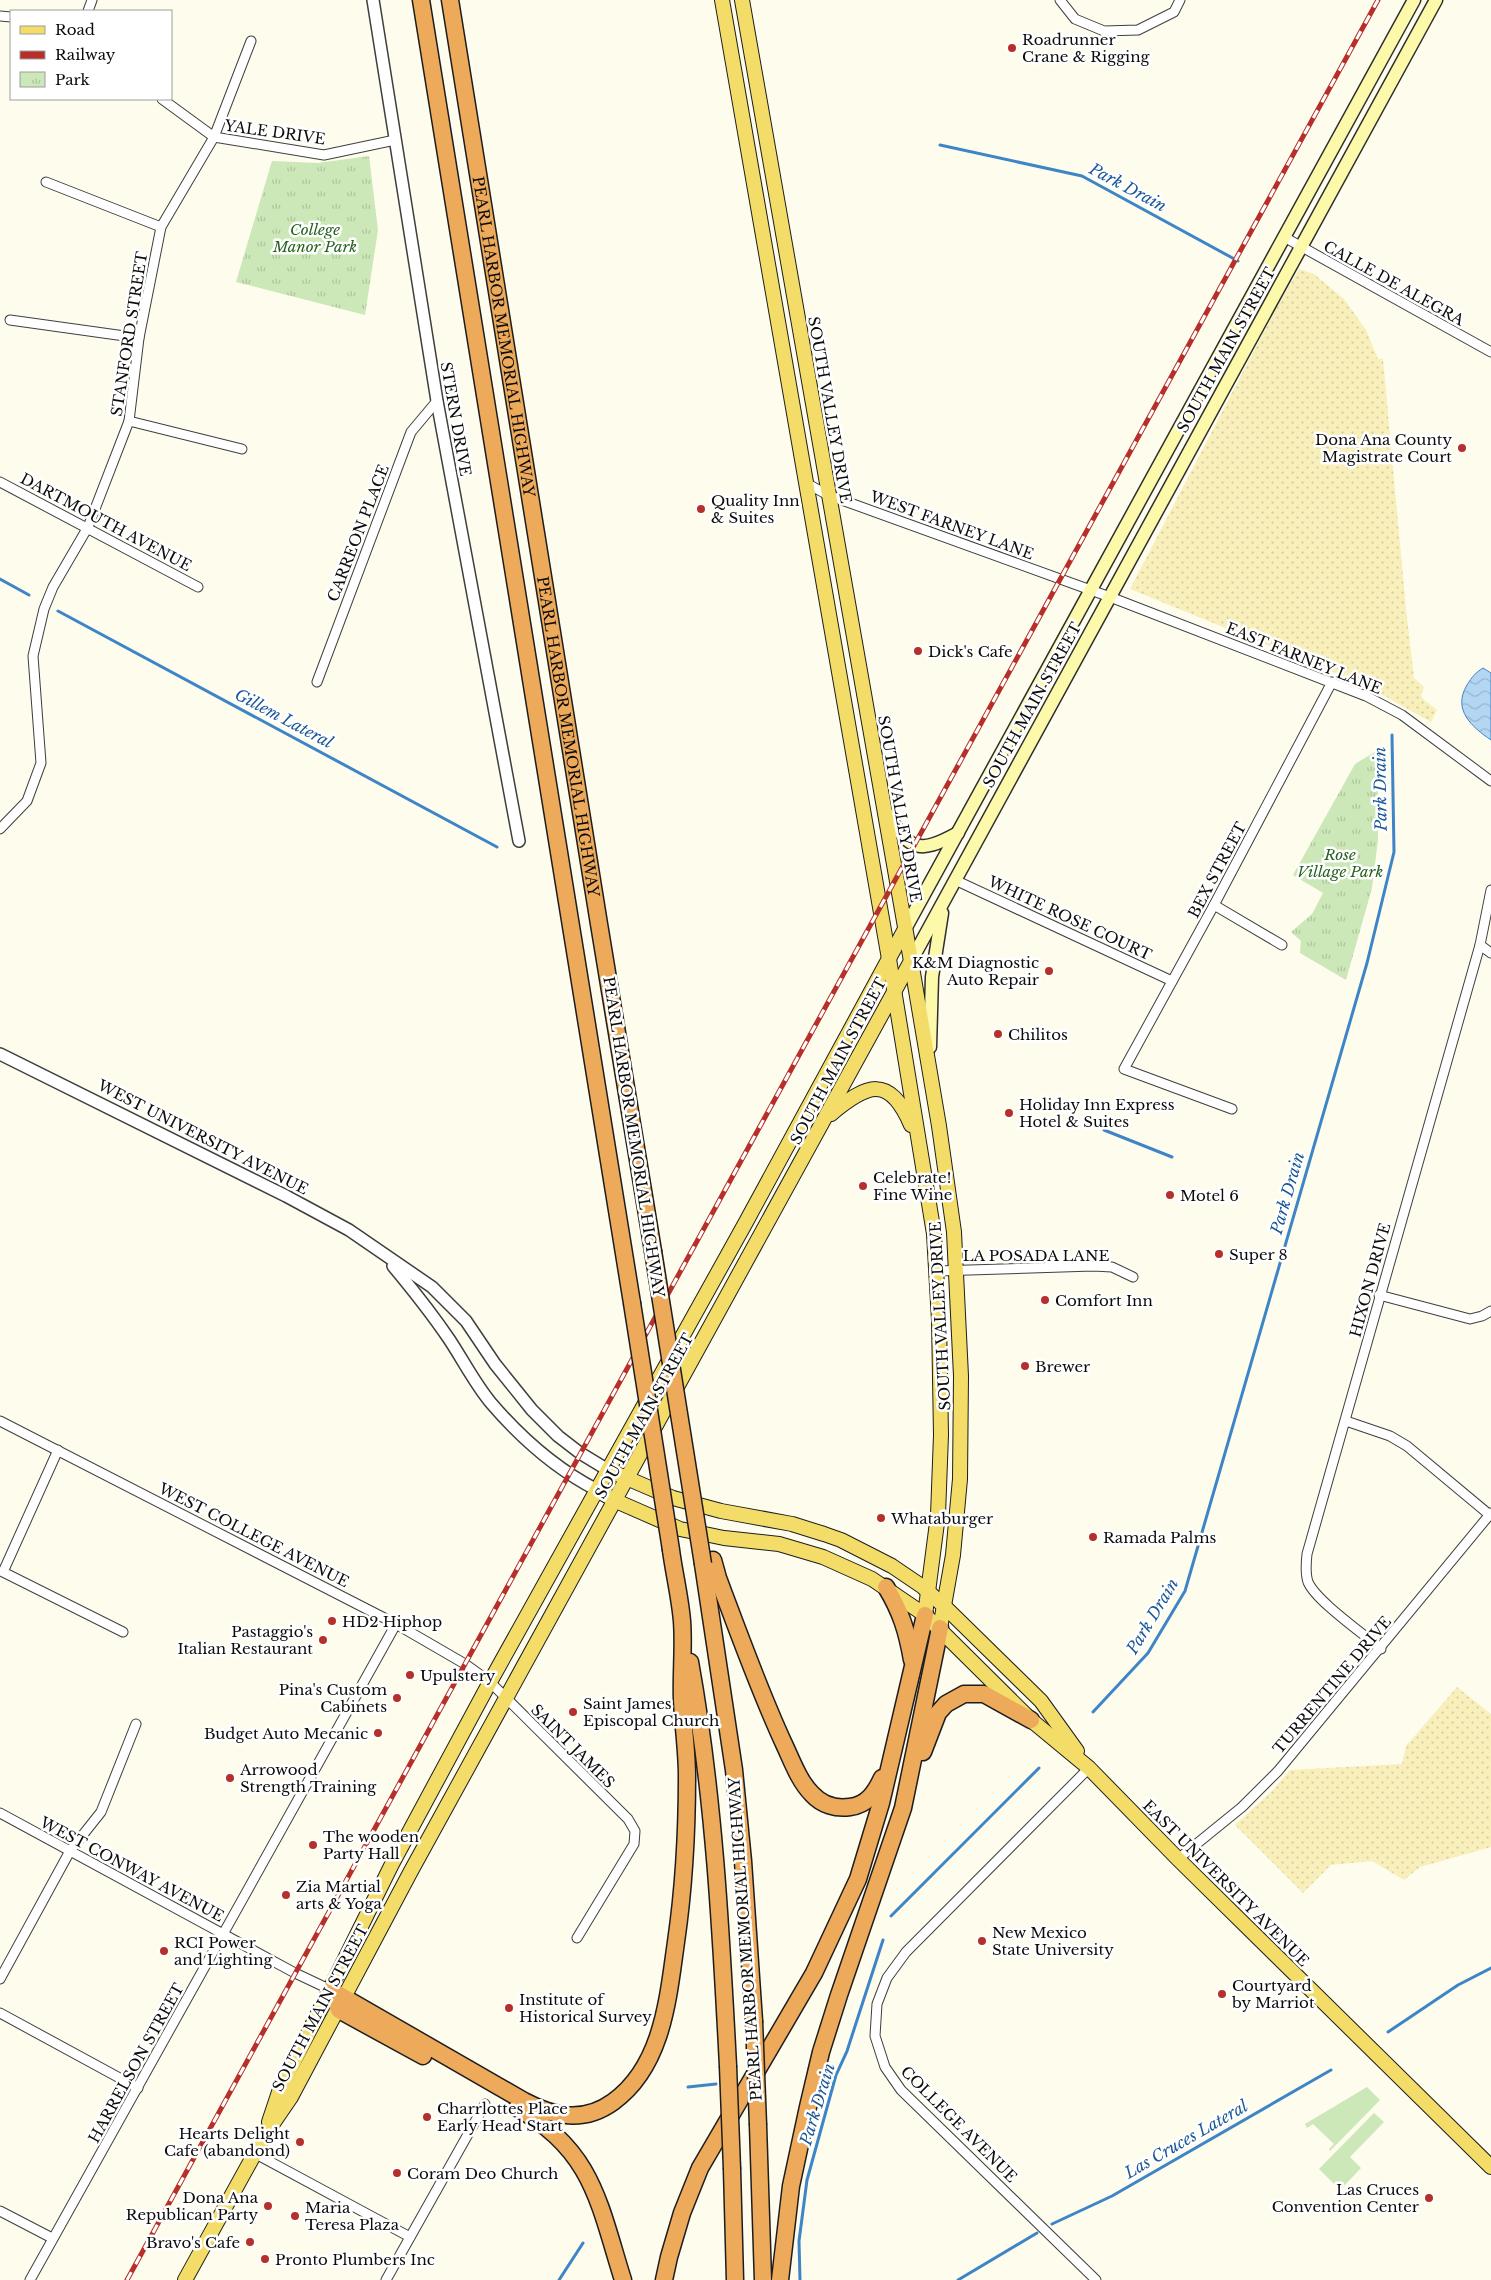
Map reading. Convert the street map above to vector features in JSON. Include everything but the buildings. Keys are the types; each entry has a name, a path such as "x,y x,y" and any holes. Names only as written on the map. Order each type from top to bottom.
{"highway":[{"name":"PEARL HARBOR MEMORIAL HIGHWAY","path":"422,0 698,1710 716,1858 728,2066 735,2280"},
{"name":"PEARL HARBOR MEMORIAL HIGHWAY","path":"450,0 600,934 685,1447 708,1562 734,1770 743,1861 754,2021 764,2280"},
{"path":"708,1562 718,1578 772,1720 796,1769 812,1794 820,1802 841,1808 852,1807 864,1802 875,1793 896,1738"},
{"path":"886,1587 899,1609 907,1632 914,1668"},
{"path":"664,2280 668,2257 679,2220 700,2168 814,1973 848,1904 869,1848 882,1803 925,1615"},
{"path":"338,1999 524,2102 547,2112 571,2117 594,2113 606,2108 628,2090 652,2053 666,2010 684,1889 687,1774 682,1701 682,1620"},
{"path":"904,1808 940,1628"},
{"path":"780,2280 786,2220 797,2155 821,2052 865,1917 938,1713 946,1704 964,1694 984,1694 1031,1720"},
{"path":"338,1999 520,2109 559,2138 577,2158 591,2181 623,2280"}],"main road":[{"name":"SOUTH VALLEY DRIVE","path":"722,0 889,959 934,1234 941,1376 940,1478 938,1515 925,1615"},
{"name":"SOUTH VALLEY DRIVE","path":"742,0 911,961 948,1184 957,1269 962,1376 960,1479 955,1540 940,1628"},
{"name":"SOUTH MAIN STREET","path":"185,2280 265,2134 291,2098 338,1999 392,1864 490,1682 746,1222 1414,0"},
{"name":"SOUTH MAIN STREET","path":"265,2134 279,2092 338,1999 412,1871 616,1502 825,1119 893,990 911,961 1436,0"},
{"path":"884,810 898,831 914,845 932,846 958,833"},
{"path":"929,1072 932,977 938,931 945,899"},
{"path":"825,1119 861,1091 871,1089 882,1090 893,1095 902,1106 919,1144"},
{"name":"WEST UNIVERSITY AVENUE","path":"608,1470 628,1480"},
{"name":"EAST UNIVERSITY AVENUE","path":"628,1480 673,1498 721,1511 792,1524 841,1540 892,1566 927,1590 945,1606 1041,1701 1090,1768"},
{"name":"WEST UNIVERSITY AVENUE","path":"597,1490 616,1502"},
{"name":"EAST UNIVERSITY AVENUE","path":"616,1502 680,1529 724,1538 779,1544 823,1557 886,1587 925,1615 1031,1720 1090,1768 1178,1859 1491,2167"}],"street":[{"name":"STERN DRIVE","path":"373,0 437,401 519,842"},
{"path":"1060,0 1075,19 1104,31 1138,30 1174,12 1180,0"},
{"name":"STANFORD STREET","path":"0,829 28,801 41,762 33,656 44,609 53,587 88,527 129,421 139,338 161,226 214,137 251,41"},
{"name":"YALE DRIVE","path":"163,100 214,137 324,155 395,140"},
{"path":"46,182 161,226"},
{"name":"CALLE DE ALEGRA","path":"1284,237 1491,352"},
{"path":"10,320 139,338"},
{"name":"CARREON PLACE","path":"317,682 411,432 437,401"},
{"path":"129,421 242,450"},
{"name":"DARTMOUTH AVENUE","path":"0,482 198,587"},
{"name":"WEST FARNEY LANE","path":"806,483 828,495 1091,590"},
{"name":"EAST FARNEY LANE","path":"1091,590 1366,696 1402,715 1491,781"},
{"name":"BEX STREET","path":"1232,1109 1124,1069 1214,906 1332,682"},
{"name":"WHITE ROSE COURT","path":"955,880 1172,981"},
{"name":"HIXON DRIVE","path":"1381,1649 1316,1594 1308,1582 1307,1554 1346,1421 1379,1295 1480,945 1491,890"},
{"path":"1214,906 1282,945"},
{"path":"1480,945 1491,953"},
{"name":"WEST UNIVERSITY AVENUE","path":"0,1054 286,1196 348,1230 432,1288 466,1321 495,1364 532,1410 558,1436 580,1454 608,1470"},
{"name":"WEST UNIVERSITY AVENUE","path":"386,1258 420,1298 490,1402 517,1431 544,1455 569,1474 597,1490"},
{"name":"LA POSADA LANE","path":"937,1270 1106,1267 1124,1271 1133,1276"},
{"path":"1379,1295 1470,1319 1491,1311"},
{"name":"WEST COLLEGE AVENUE","path":"0,1421 396,1624 465,1664 490,1682"},
{"path":"1346,1421 1390,1436 1407,1446 1491,1514"},
{"path":"58,1450 3,1572 123,1632"},
{"name":"TURRENTINE DRIVE","path":"1178,1859 1242,1807 1278,1771 1491,1514"},
{"name":"HARRELSON STREET","path":"30,2280 396,1624"},
{"name":"SAINT JAMES","path":"490,1682 628,1819 635,1831 634,1844 577,1938"},
{"path":"0,1979 70,1851 101,1812 136,1724"},
{"name":"COLLEGE AVENUE","path":"1090,1768 906,1952 887,1978 877,2004 875,2036 885,2067 901,2090 1096,2280"},
{"name":"WEST CONWAY AVENUE","path":"0,1814 224,1934 338,1999"},
{"path":"0,2013 138,2088"},
{"path":"386,2280 485,2104"},
{"path":"254,2153 410,2237"},
{"path":"0,2211 52,2238"}],"green space":[{"name":"College Manor Park","path":"369,156 378,230 365,315 236,282 272,161 318,163"},
{"name":"Rose Village Park","path":"1378,750 1378,840 1372,888 1346,980 1300,953 1301,941 1291,932 1312,914 1323,893 1293,875 1355,764"},
{"path":"1367,2087 1380,2100 1330,2151 1329,2149 1334,2144 1313,2124 1307,2128 1305,2124"},
{"path":"1374,2113 1384,2122 1350,2157 1361,2168 1340,2190 1319,2169"}],"sand":[{"path":"1299,269 1314,274 1344,299 1366,330 1378,359 1383,359 1414,678 1424,687 1421,695 1424,700 1437,710 1431,722 1365,685 1130,589 1272,316"},
{"path":"1457,1687 1491,1714 1491,1847 1420,1867 1404,1880 1372,1861 1331,1865 1303,1893 1235,1825 1273,1790 1290,1770 1402,1764 1406,1746"}],"water":[{"path":"1483,668 1491,673 1491,740 1466,717 1462,702 1467,685 1474,675"}],"waterway":[{"name":"Park Drain","path":"940,145 1082,176 1238,261"},
{"name":"Gillem Lateral","path":"0,579 29,595"},
{"name":"Gillem Lateral","path":"58,611 497,847"},
{"name":"Park Drain","path":"1093,1712 1148,1653 1185,1591 1367,963 1394,852 1392,735"},
{"path":"1104,1130 1172,1157"},
{"name":"Park Drain","path":"891,1916 1039,1768"},
{"name":"Park Drain","path":"800,2280 799,2241 807,2180 836,2075 847,2051 883,1940"},
{"name":"Las Cruces Lateral","path":"1388,2032 1458,1985 1491,1968"},
{"name":"Las Cruces Lateral","path":"1052,2224 1112,2196 1331,2070"},
{"path":"688,2087 716,2084"},
{"name":"Las Cruces Lateral","path":"958,2280 1037,2233"},
{"name":"Park Drain","path":"559,2280 583,2243"}],"railway":[{"path":"127,2280 1378,0"}],"place":[{"name":"Roadrunner Crane & Rigging","path":"1012,48"},
{"name":"Dona Ana County Magistrate Court","path":"1462,448"},
{"name":"Quality Inn & Suites","path":"701,509"},
{"name":"Dick's Cafe","path":"918,651"},
{"name":"K&M Diagnostic Auto Repair","path":"1049,971"},
{"name":"Chilitos","path":"998,1034"},
{"name":"Holiday Inn Express Hotel & Suites","path":"1009,1113"},
{"name":"Celebrate! Fine Wine","path":"863,1186"},
{"name":"Motel 6","path":"1170,1195"},
{"name":"Super 8","path":"1219,1254"},
{"name":"Comfort Inn","path":"1045,1300"},
{"name":"Brewer","path":"1025,1366"},
{"name":"Whataburger","path":"881,1518"},
{"name":"Ramada Palms","path":"1093,1537"},
{"name":"HD2 Hiphop","path":"332,1621"},
{"name":"Pastaggio's Italian Restaurant","path":"323,1640"},
{"name":"Upulstery","path":"410,1675"},
{"name":"Pina's Custom Cabinets","path":"397,1698"},
{"name":"Saint James Episcopal Church","path":"573,1712"},
{"name":"Budget Auto Mecanic","path":"378,1733"},
{"name":"Arrowood Strength Training","path":"230,1778"},
{"name":"The wooden Party Hall","path":"313,1845"},
{"name":"Zia Martial arts & Yoga","path":"286,1895"},
{"name":"New Mexico State University","path":"982,1941"},
{"name":"RCI Power and Lighting","path":"164,1951"},
{"name":"Courtyard by Marriot","path":"1222,1994"},
{"name":"Institute of Historical Survey","path":"509,2008"},
{"name":"Charrlottes Place Early Head Start","path":"427,2117"},
{"name":"Hearts Delight Cafe (abandond)","path":"300,2142"},
{"name":"Coram Deo Church","path":"397,2173"},
{"name":"Las Cruces Convention Center","path":"1429,2198"},
{"name":"Dona Ana Republican Party","path":"268,2206"},
{"name":"Maria Teresa Plaza","path":"295,2216"},
{"name":"Bravo's Cafe","path":"250,2242"},
{"name":"Pronto Plumbers Inc","path":"265,2259"}]}
